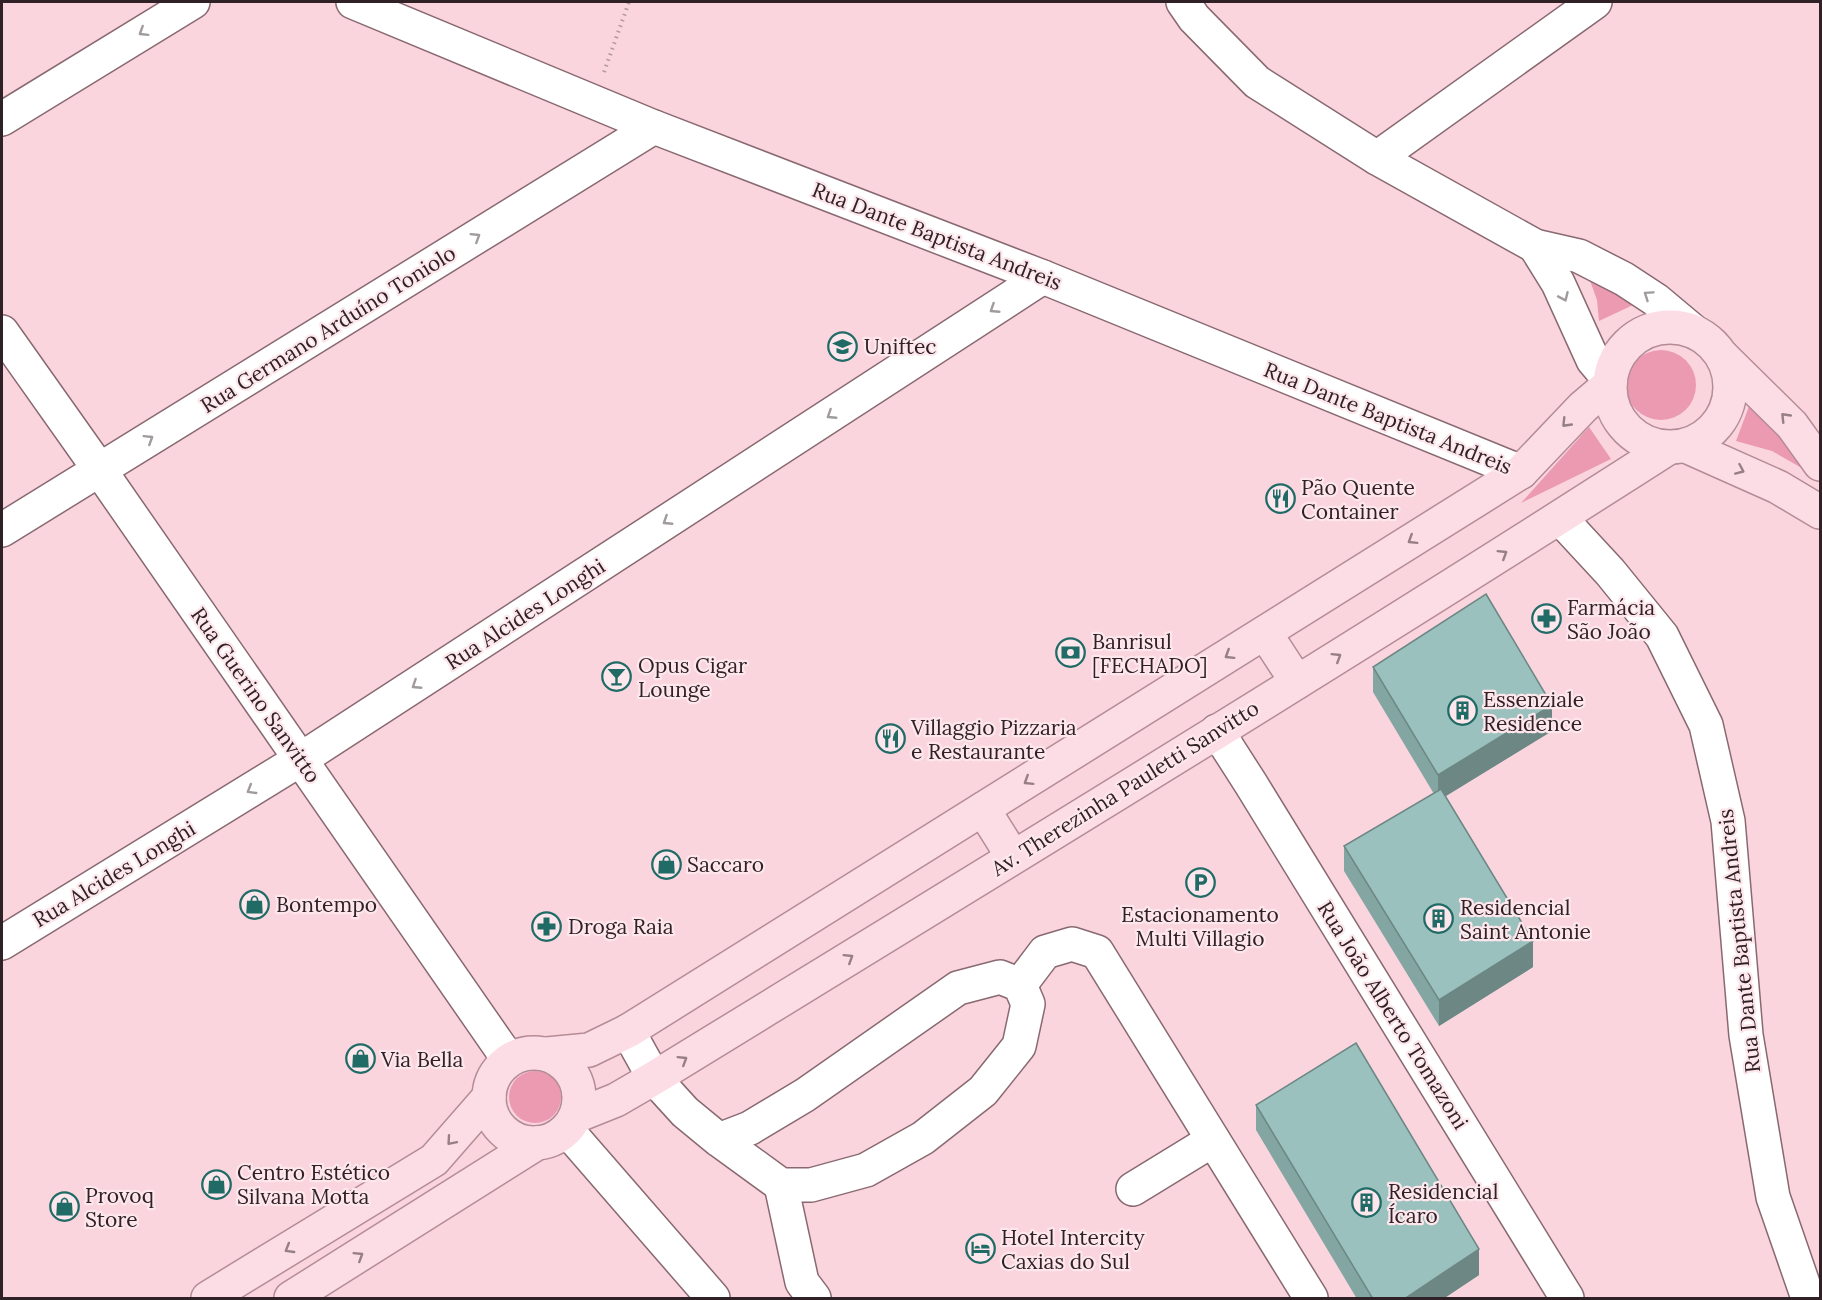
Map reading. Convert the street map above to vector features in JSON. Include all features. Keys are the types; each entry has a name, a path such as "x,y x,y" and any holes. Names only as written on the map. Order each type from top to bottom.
{"main road":[{"path":"1821,464 1792,424 1711,343 1693,331 1672,327 1650,330 1631,341 1617,359 1610,382 1612,403 1620,420 1633,435 1649,444 1677,447 1778,487 1821,512"},
{"path":"1677,447 1703,438 1717,426 1727,411 1731,393 1730,374 1723,357"},
{"path":"547,1054 561,1061 572,1072 578,1086 580,1101 571,1123 548,1142 522,1142 503,1130 491,1112 489,1097 491,1082 498,1070 509,1060 521,1054 589,1050 628,1031 1521,472 1583,406 1610,382"},
{"name":"Av. Therezinha Pauletti Sanvitto","path":"571,1123 654,1078 1677,447"},
{"path":"1264,633 1298,682"},
{"path":"983,809 1013,857"},
{"path":"208,1299 434,1160 489,1097"},
{"path":"291,1299 537,1143"}],"street":[{"path":"2,119 193,2"},
{"name":"Rua Dante Baptista Andreis","path":"353,2 654,127 1043,277 1521,472"},
{"path":"1183,2 1194,18 1257,82 1377,158 1535,246 1579,256 1624,279 1656,300 1693,331"},
{"path":"1377,158 1595,2"},
{"name":"Rua Germano Arduíno Toniolo","path":"2,530 654,127"},
{"path":"1535,246 1558,283 1593,360 1610,382"},
{"name":"Rua Alcides Longhi","path":"2,943 301,759 1043,277"},
{"name":"Rua Guerino Sanvitto","path":"2,332 509,1060"},
{"name":"Rua Dante Baptista Andreis","path":"1560,518 1610,572 1662,636 1706,725 1728,821 1746,1035 1773,1197 1808,1299"},
{"name":"Rua João Alberto Tomazoni","path":"1217,732 1567,1299"},
{"path":"1020,985 1044,952 1072,944 1097,952 1311,1299"},
{"path":"628,1031 654,1078 685,1112 719,1140 781,1185 811,1185 866,1170 923,1138 983,1091 1019,1046 1028,1004 1020,985 1000,977 958,988 805,1095 750,1128 719,1140"},
{"path":"571,1123 713,1299"},
{"path":"1133,1189 1213,1140"},
{"path":"781,1185 802,1281 814,1299"}],"path":[{"path":"594,102 629,2"}],"shaded area":[{"path":"1588,275 1633,305 1599,321 1597,300"},
{"path":"1661,350 1674,353 1686,360 1693,372 1696,385 1693,398 1686,410 1674,417 1661,420 1648,417 1636,410 1629,398 1626,385 1629,372 1636,360 1648,353"},
{"path":"1751,401 1814,475 1772,451 1736,441"},
{"path":"1589,427 1611,459 1521,503"},
{"path":"535,1071 549,1075 557,1083 561,1097 557,1111 549,1119 535,1123 521,1119 513,1111 509,1097 513,1083 521,1075"}],"building":[{"name":"Essenziale Residence","path":"1486,594 1552,705 1438,775 1373,667"},
{"name":"Residencial Saint Antonie","path":"1441,789 1533,941 1439,1000 1344,846"},
{"name":"Residencial Ícaro","path":"1356,1043 1479,1249 1404,1299 1373,1299 1256,1105"}],"place":[{"name":"Uniftec","path":"843,346"},
{"name":"Pão Quente Container","path":"1280,499"},
{"name":"Farmácia São João","path":"1546,619"},
{"name":"Banrisul [FECHADO]","path":"1071,653"},
{"name":"Opus Cigar Lounge","path":"617,677"},
{"name":"Essenziale Residence","path":"1462,711"},
{"name":"Villaggio Pizzaria e Restaurante","path":"890,739"},
{"name":"Saccaro","path":"666,864"},
{"name":"Estacionamento Multi Villagio","path":"1200,883"},
{"name":"Bontempo","path":"255,904"},
{"name":"Residencial Saint Antonie","path":"1439,919"},
{"name":"Droga Raia","path":"547,926"},
{"name":"Via Bella","path":"360,1059"},
{"name":"Centro Estético Silvana Motta","path":"216,1184"},
{"name":"Residencial Ícaro","path":"1367,1203"},
{"name":"Provoq Store","path":"64,1207"},
{"name":"Hotel Intercity Caxias do Sul","path":"980,1249"}]}
